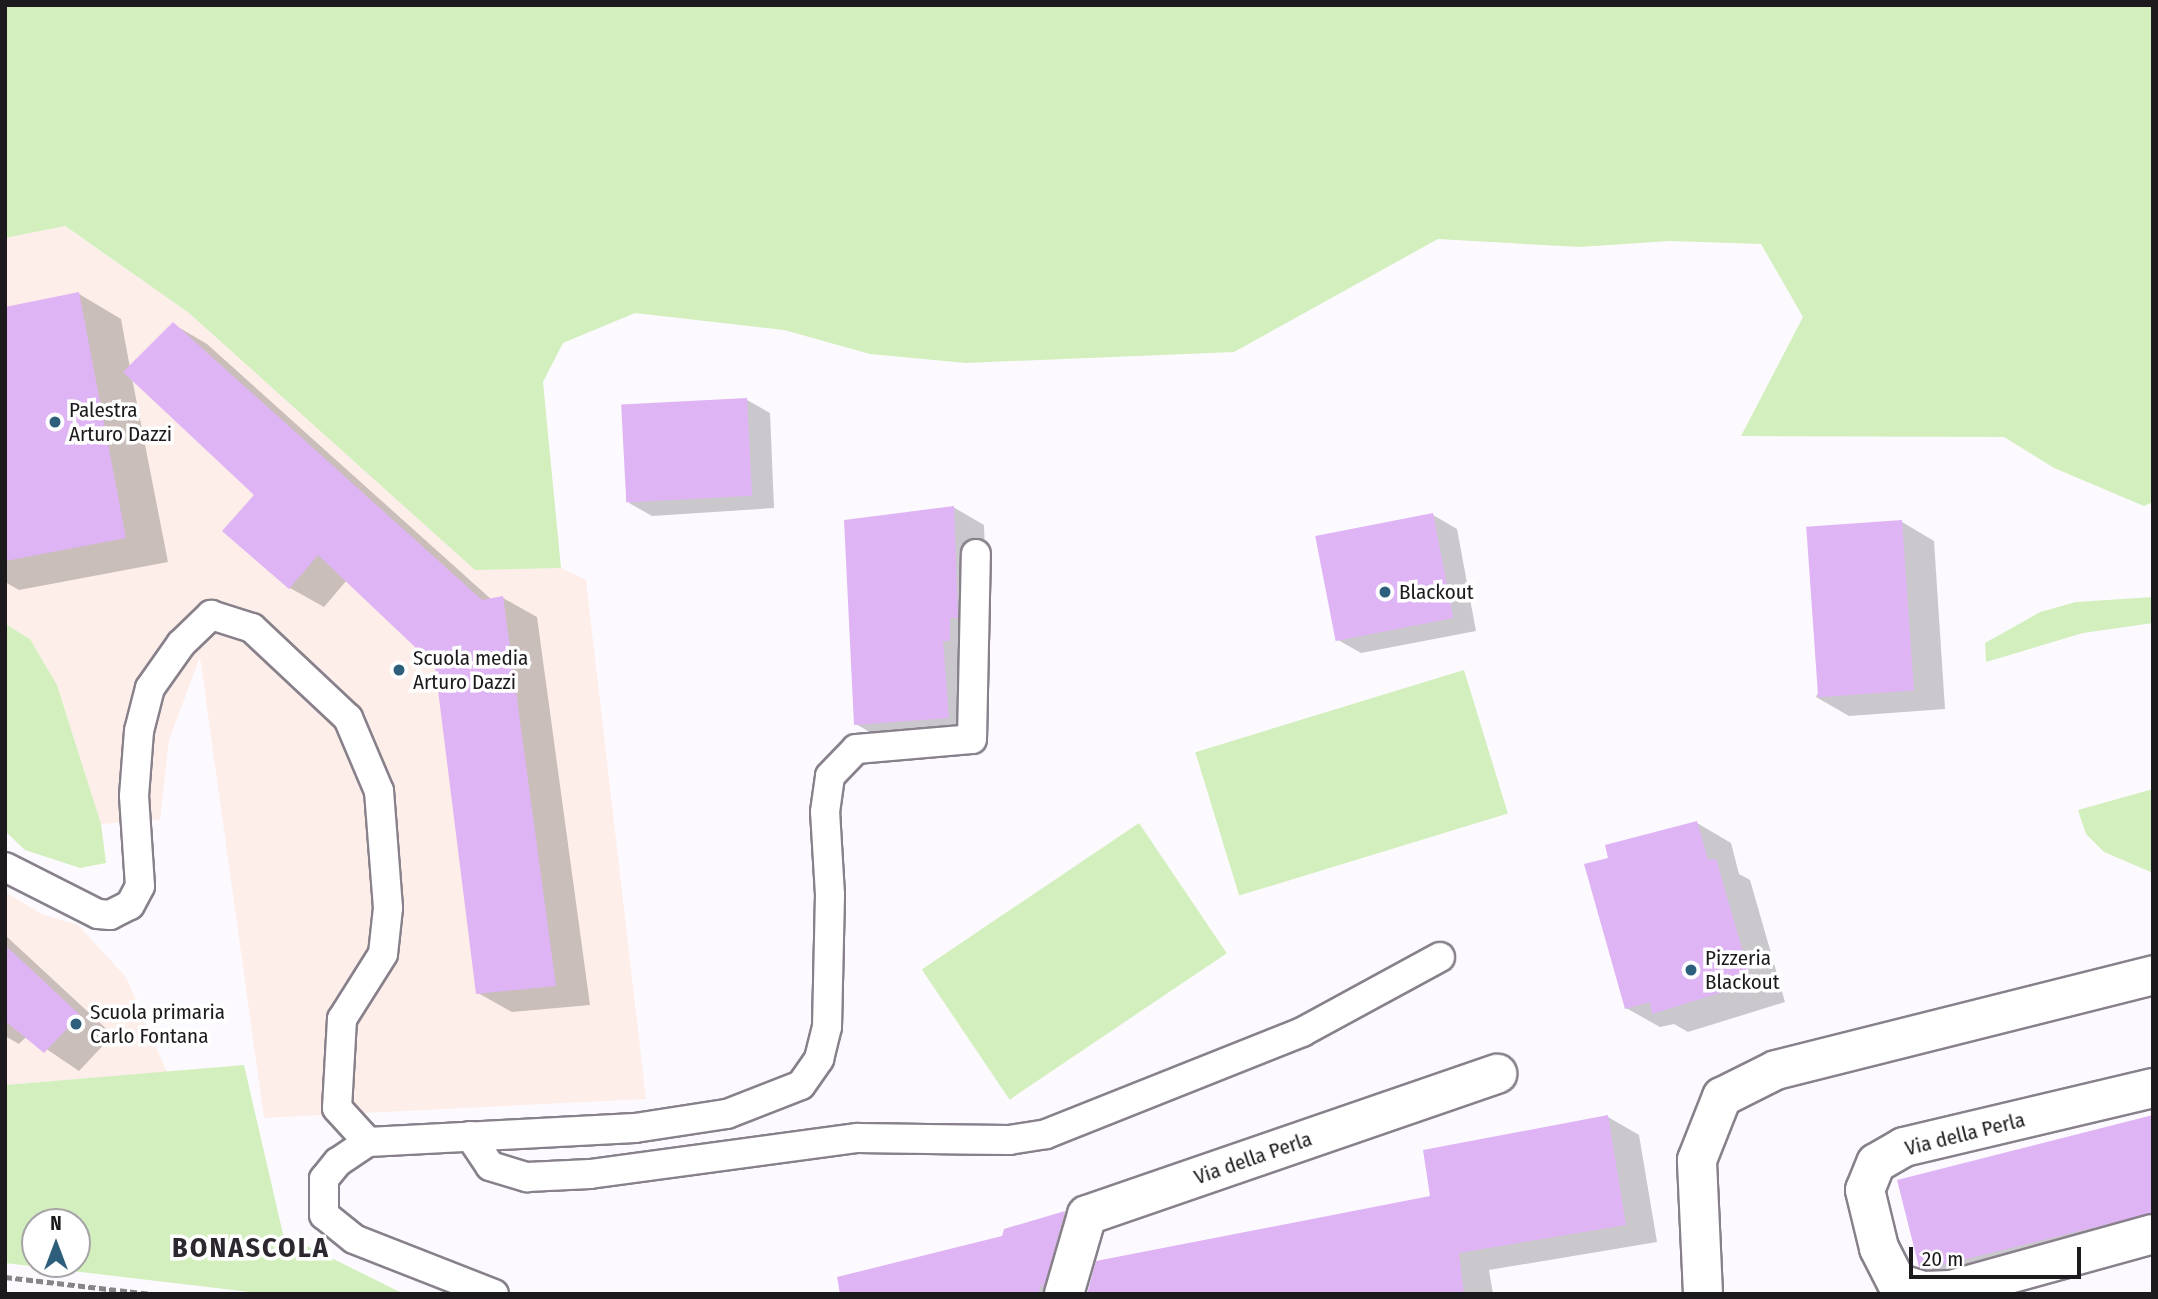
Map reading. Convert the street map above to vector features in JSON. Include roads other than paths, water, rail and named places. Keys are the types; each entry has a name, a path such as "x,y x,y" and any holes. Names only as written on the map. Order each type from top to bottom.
{"street":[{"path":"1703,1294 1697,1160 1722,1097 1776,1070 2153,975"},
{"name":"Via della Perla","path":"1064,1294 1087,1215 1497,1074"},
{"name":"Via della Perla","path":"2153,1088 1904,1147 1876,1163 1865,1190 1879,1248 1897,1283 1924,1292 1951,1290 2153,1234"}],"lane":[{"path":"494,1294 354,1239 324,1215 324,1179 338,1162 368,1142 635,1128 727,1115 801,1085 819,1059 827,1027 830,895 825,812 830,776 856,749 972,739 976,554"},
{"path":"5,866 88,910 110,915 120,912 136,897 140,886 134,796 139,731 150,688 181,644 211,615 253,628 348,718 379,791 388,908 383,954 342,1019 337,1108 368,1142"},
{"path":"470,1136 490,1166 527,1177 590,1174 858,1138 1009,1140 1046,1135 1302,1032 1440,957"}],"place":[{"name":"Palestra Arturo Dazzi","path":"55,422"},
{"name":"Blackout","path":"1385,592"},
{"name":"Scuola media Arturo Dazzi","path":"399,670"},
{"name":"Pizzeria Blackout","path":"1691,970"},
{"name":"Scuola primaria Carlo Fontana","path":"76,1024"}],"district":[{"name":"BONASCOLA","path":"251,1248"}]}
